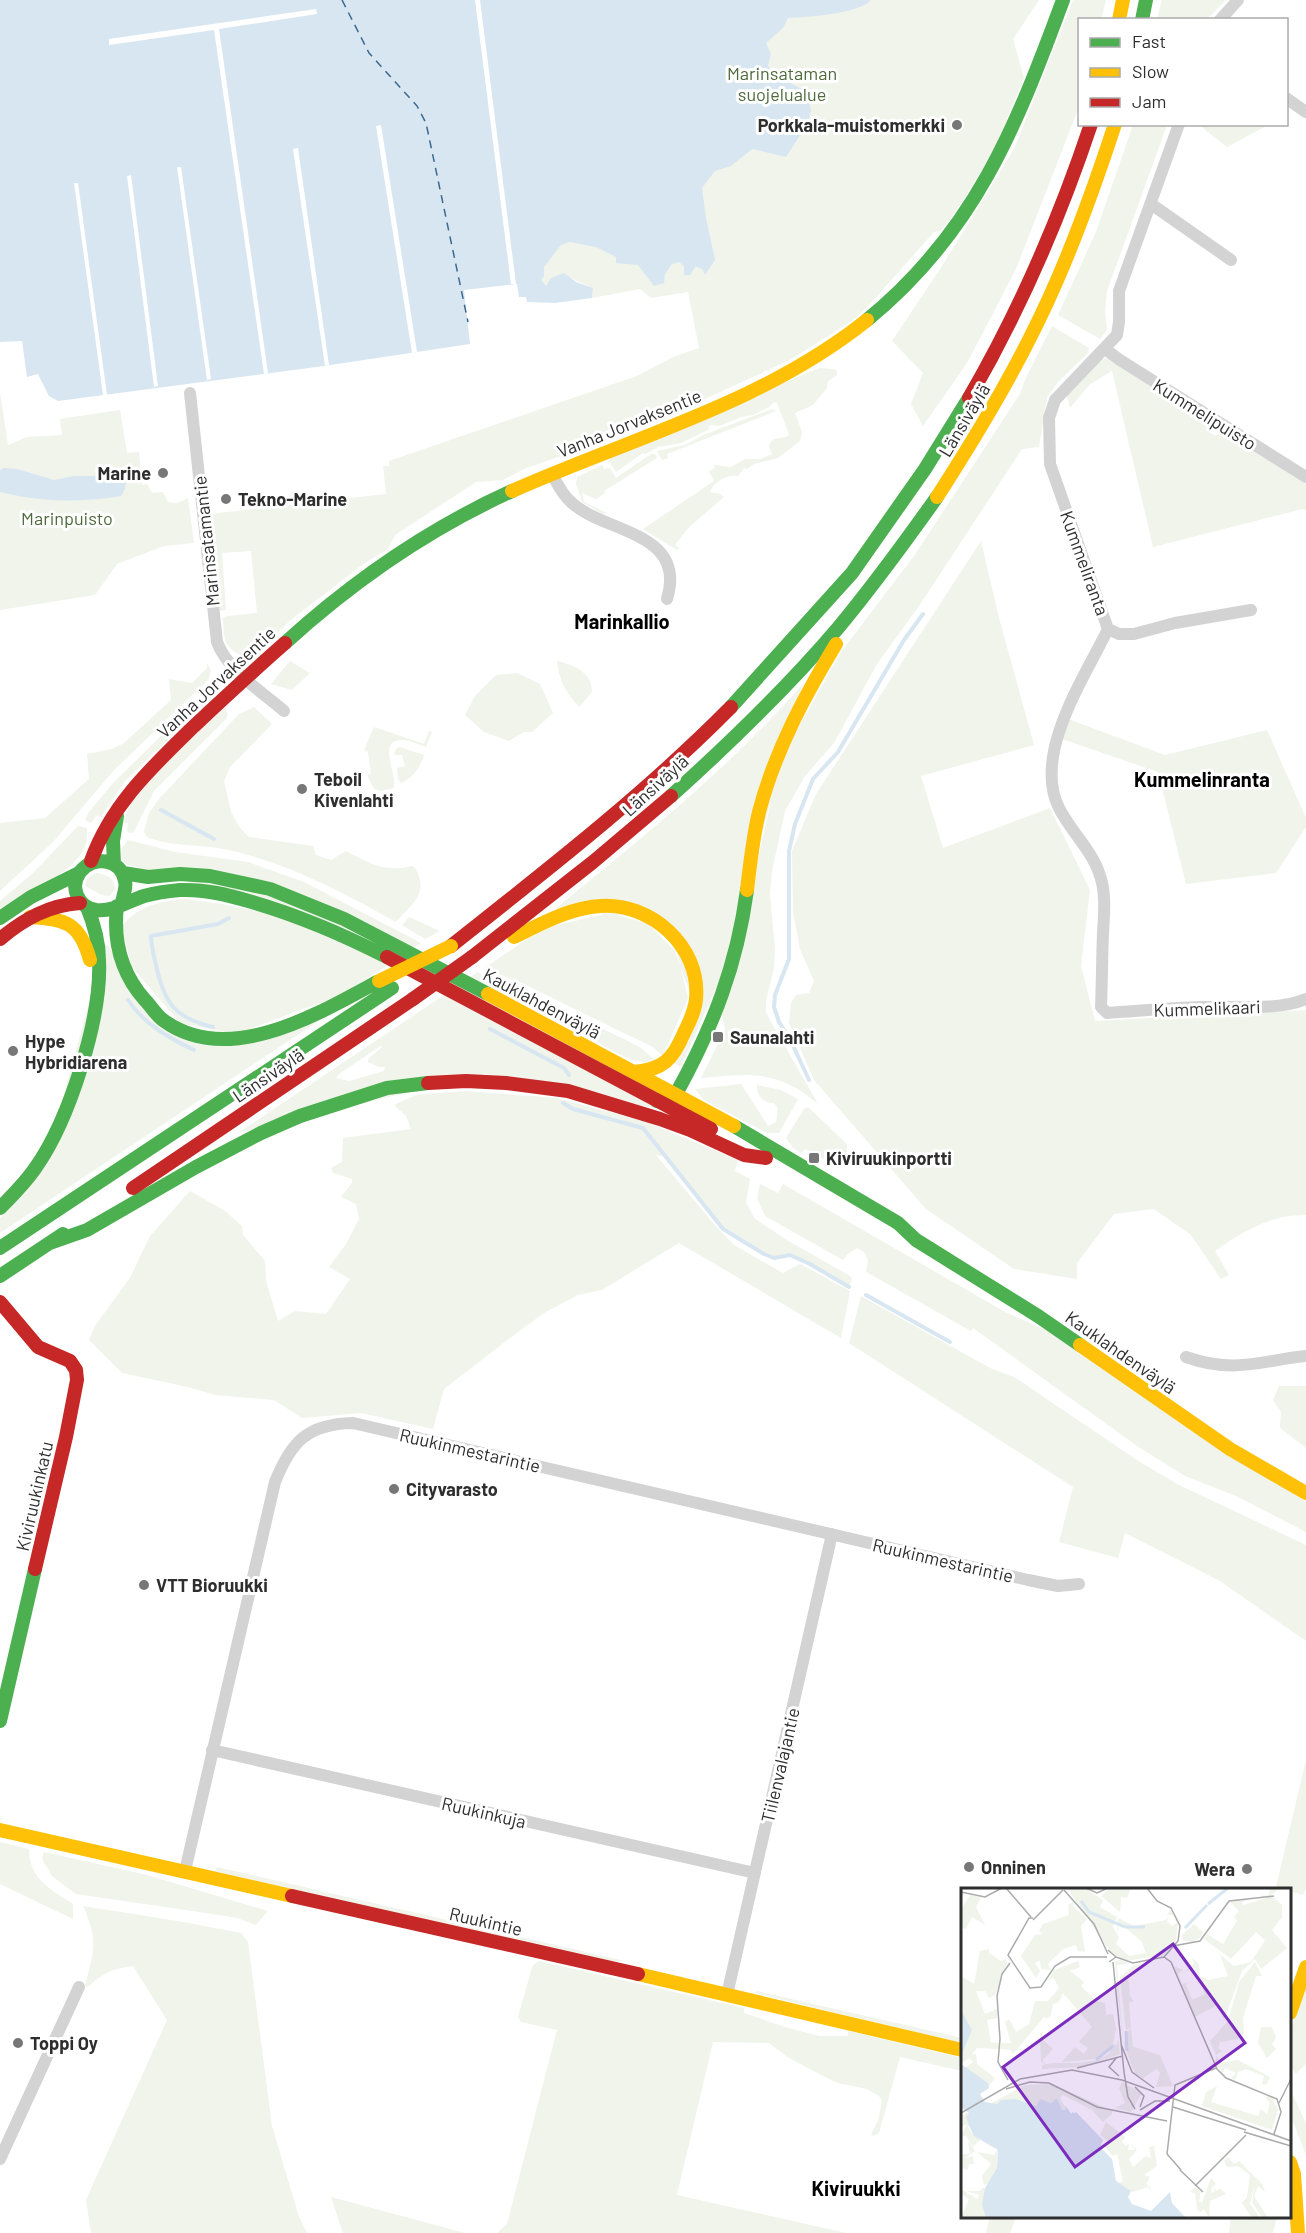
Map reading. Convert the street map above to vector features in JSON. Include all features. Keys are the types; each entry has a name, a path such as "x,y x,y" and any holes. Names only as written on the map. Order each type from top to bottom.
{"main road":[{"name":"Vanha Jorvaksentie","path":"91,861 105,826 118,805 145,774 245,678 323,609 380,565 475,508 785,375 835,345 889,301 944,245 977,198 1007,141 1032,86 1063,0"},
{"path":"1119,18 1123,0"},
{"path":"1142,18 1146,0"},
{"name":"Länsiväylä","path":"0,1248 392,988 451,946 601,826 672,765 763,674 850,575 911,491 980,380 1017,310 1051,236 1090,126"},
{"name":"Länsiväylä","path":"0,1276 472,957 580,873 690,778 782,689 869,590 935,501 994,407 1039,319 1074,243 1104,162 1114,126"},
{"path":"657,1101 675,1094 716,1013 730,974 739,938 759,814 782,744 804,697 869,590"},
{"path":"118,805 113,841 119,869 126,883 119,905 114,937 118,952 144,1001 159,1018 185,1034 213,1040 229,1040 285,1028 451,946"},
{"path":"0,918 31,897 79,873 91,861 100,860 119,869"},
{"name":"Kauklahdenväylä","path":"119,869 148,877 180,874 210,876 250,883 301,900 365,929 675,1094 766,1158 793,1166"},
{"path":"0,1208 21,1187 40,1161 59,1128 80,1072 95,1014 100,972 98,940 75,886 79,873"},
{"name":"Kauklahdenväylä","path":"119,905 144,896 179,890 213,891 297,915 374,950 657,1101 749,1147 793,1166 898,1223 916,1240 1038,1316 1230,1449 1306,1493"},
{"path":"0,939 30,917 60,905 83,905 107,910 119,905"},
{"path":"472,957 559,916 578,910 601,906 621,907 638,910 651,916 675,938 685,951 694,978 696,995 689,1022 669,1060 649,1072 634,1072"},
{"path":"30,917 63,920 76,927 88,949 93,976 99,990"},
{"path":"50,1243 87,1230 196,1167 261,1133 300,1116 387,1088 466,1081 506,1083 567,1091 749,1147"},
{"name":"Kiviruukinkatu","path":"0,1297 4,1306 38,1347 70,1361 76,1370 77,1380 66,1437 0,1721"},
{"name":"Ruukintie","path":"0,1830 961,2050"},
{"path":"1291,2010 1306,1968"},
{"path":"1291,2165 1294,2174 1298,2233"},
{"path":"1289,2233 1296,2218"}],"street":[{"path":"1222,18 1238,0"},
{"path":"1288,99 1306,112"},
{"name":"Kummeliranta","path":"1107,1012 1101,1007 1104,898 1101,878 1095,864 1060,810 1052,782 1053,755 1058,732 1108,629 1050,464 1049,418 1055,400 1117,335 1119,291 1178,126"},
{"path":"1151,204 1232,260"},
{"name":"Kummelipuisto","path":"1105,349 1306,477"},
{"name":"Marinsatamantie","path":"190,393 217,642 224,657 245,678 285,711"},
{"path":"552,474 570,501 583,511 650,542 664,557 671,578 668,598"},
{"path":"1108,629 1119,634 1134,634 1185,621 1251,610"},
{"name":"Kummelikaari","path":"1107,1012 1274,1005 1306,999"},
{"path":"1186,1357 1201,1362 1241,1367 1306,1356"},
{"name":"Ruukinmestarintie","path":"185,1871 275,1482 283,1463 295,1445 313,1430 323,1426 352,1424 364,1426 1058,1586 1079,1584"},
{"name":"Tiilenvalajantie","path":"727,1995 832,1534"},
{"name":"Ruukinkuja","path":"212,1750 755,1873"},
{"path":"0,2159 79,1987"}],"green space":[{"name":"Marinsataman suojelualue","path":"701,0 1039,0 1013,39 1024,78 999,138 982,170 952,217 940,231 934,232 853,320 790,360 674,413 524,469 503,480 476,482 395,535 388,549 362,565 292,619 250,659 235,652 225,640 223,618 257,613 251,551 222,553 226,610 217,611 210,514 386,494 383,466 389,466 389,461 637,376 673,357 699,348 688,292 651,298 640,289 592,298 593,288 568,277 546,286 534,276 669,62"},
{"path":"1073,0 1106,0 1101,18 1078,18 1077,112 1016,269 967,363 923,426 911,404 923,373 892,341 942,266 1014,149"},
{"path":"1162,0 1226,0 1208,18 1157,18"},
{"path":"1133,126 1167,126 1107,291 1105,311 1107,330 1100,339 1058,315 1096,232"},
{"path":"1200,126 1266,126 1227,147"},
{"path":"1052,326 1089,348 1088,353 1059,381 1047,397 1039,447 1022,449 919,606 877,664 834,743 805,776 785,811 772,871 770,894 775,949 774,968 766,1000 766,1013 818,1104 790,1085 763,1076 734,1075 701,1078 725,1030 722,1015 781,758 841,652 914,556 1020,394"},
{"path":"1105,358 1208,422 1206,430 1215,436 1222,430 1306,484 1306,510 1153,547 1112,371 1089,385 1070,408 1067,395 1095,364"},
{"path":"819,368 834,369 837,375 828,381 827,388 813,405 795,413 802,432 800,441 778,458 754,464 747,469 744,468 738,476 729,476 717,482 710,492 724,497 688,528 675,545 679,548 677,550 643,529 714,481 709,471 715,468 714,465 731,467 745,459 760,459 772,454 769,447 772,441 787,437 789,434 777,403 774,402 768,408 753,415 741,417 720,426 711,425 708,427 710,429 681,443 658,447 643,453 616,472 609,461 610,457"},
{"name":"Marinpuisto","path":"0,392 8,445 27,437 62,435 60,419 120,410 127,453 139,452 142,485 147,484 152,493 163,492 168,502 177,503 188,498 194,543 164,546 117,564 95,595 0,610"},
{"path":"772,409 776,411 667,454 668,458 662,460 657,451 685,445 703,435"},
{"path":"651,454 655,454 657,458 604,491 605,493 596,499 582,493 584,502 607,513 603,514 582,502 576,484 577,477 602,465 604,469 610,468 616,478"},
{"path":"981,541 999,618 1034,745 921,776 943,848 1050,808 1090,890 1081,966 1095,1021 1306,1010 1306,1215 1293,1215 1269,1221 1246,1231 1215,1251 1229,1275 1221,1279 1191,1235 1154,1209 1114,1214 1077,1263 1077,1279 1014,1269 926,1209 814,1080 789,1023 791,1003 796,995 809,993 814,981 800,949 793,912 792,851 816,794"},
{"path":"290,661 310,673 292,690 271,684"},
{"path":"557,661 576,667 589,679 592,692 579,707 564,686"},
{"path":"207,663 211,671 208,680 114,770 53,842 0,891 0,823 45,818 89,779 87,754 112,749 124,743 171,700 169,679 192,683 207,668"},
{"path":"517,673 540,684 553,713 532,732 524,732 509,741 484,732 465,715 475,696 496,675"},
{"path":"802,685 728,960 681,1067 674,1063 698,1015 663,919 555,909 714,774 774,716"},
{"path":"207,691 214,698 199,713 194,710 180,728 125,781 101,817 97,815 91,823 85,820 113,783"},
{"path":"254,707 272,724 230,767 224,781 231,812 241,829 249,837 313,846 316,855 331,860 346,851 378,866 402,868 412,866 418,873 420,890 414,902 396,922 313,879 269,862 224,849 166,842 147,837 144,832 149,813 158,800 239,714"},
{"path":"224,708 228,714 226,719 154,791 133,833 129,833 128,823 122,823 139,792 166,762"},
{"path":"1068,719 1165,755 1267,730 1306,818 1306,827 1276,873 1186,884 1158,772 1062,739"},
{"path":"374,727 424,744 429,731 432,732 426,747 403,740 395,741 390,745 393,788 381,791 374,789 367,775 371,773 368,752 364,750"},
{"path":"400,747 424,755 416,772 401,783 398,779 397,768 405,766 402,755 394,755 396,749"},
{"path":"78,826 87,828 86,845 79,857 59,875 0,909 0,901 33,873"},
{"path":"128,840 175,852 248,862 304,882 421,943 412,948 126,864 121,857 122,848"},
{"path":"96,873 112,880 115,890 109,896 85,886 87,878"},
{"path":"185,899 276,915 390,964 341,995 236,1034 180,1023 131,966 122,926 142,909 168,901"},
{"path":"609,913 647,923 677,953 688,998 663,1056 651,1046 526,985 484,968 529,938 553,926"},
{"path":"409,917 440,931 425,939 402,925"},
{"path":"105,943 188,1042 320,1020 0,1233 0,1218 45,1165"},
{"path":"478,972 483,976 515,987 626,1040 641,1048 656,1061 652,1063 631,1060 470,977"},
{"path":"444,995 663,1110 485,1074 238,1133","holes":["382,1045 368,1059 368,1062 385,1067 384,1071 349,1081 336,1078"]},
{"path":"741,1084 768,1126 776,1122 778,1109 774,1103 761,1098 757,1085 781,1090 798,1099 779,1133 767,1133 704,1100 695,1089"},
{"path":"465,1091 557,1098 644,1121 738,1160 735,1171 750,1179 746,1202 754,1218 785,1239 850,1276 852,1279 849,1287 790,1255 774,1258 764,1254 723,1229 666,1157 656,1155 734,1245 783,1273 800,1264 850,1291 841,1338 679,1243 602,1290 578,1295 544,1313 510,1338 444,1389 433,1429 361,1413 302,1418 274,1400 215,1395 122,1373 89,1340 95,1326 131,1276 150,1236 190,1191 225,1211 242,1226 243,1235 265,1261 266,1281 278,1321 295,1311 326,1314 350,1279 329,1267 346,1244 359,1219 356,1204 341,1197 352,1183 352,1179 333,1173 331,1168 342,1162 343,1138 411,1129 406,1116 394,1105 416,1095"},
{"path":"808,1107 847,1144 847,1153 838,1167 806,1149 801,1153 793,1148 786,1138 804,1109"},
{"path":"760,1184 778,1193 783,1184 1005,1312 1048,1331 1306,1502 1306,1532 1236,1496 1185,1476 1140,1448 973,1328 971,1331 868,1273 866,1271 868,1260 864,1252 857,1248 843,1260 765,1216 757,1198"},
{"path":"861,1296 990,1368 1014,1377 1140,1462 1179,1485 1306,1545 1306,1641 1220,1581 1125,1533 1118,1558 1059,1542 1073,1487 849,1343"},
{"path":"1279,1386 1306,1386 1306,1448 1280,1428 1281,1412 1273,1400"},
{"path":"1306,1760 1306,1888 1303,1895 1291,1891 1291,1888 1276,1887"},
{"path":"0,1842 29,1849 30,1859 37,1876 49,1888 73,1904 73,1919 0,1884"},
{"path":"44,1852 147,1875 268,1911 256,1925 237,1918 76,1894 52,1876 42,1859"},
{"path":"217,1867 625,1961 603,1961 215,1871"},
{"path":"83,1906 241,1933 248,1942 272,2126 299,2217 307,2233 91,2233 86,2200 167,2020 133,1966 109,1972 88,1987 85,1986 91,1963 93,1937"},
{"path":"539,1961 744,2008 744,2013 819,2036 848,2036 848,2031 961,2058 961,2071 900,2057 879,2133 873,2136 871,2134 878,2121 882,2101 879,2096 867,2089 838,2083 827,2078 789,2058 769,2043 713,2042 677,2195 846,2233 497,2233 507,2224 557,2030 521,2022 518,2017 533,1965"},
{"path":"1306,1987 1306,2064 1296,2074 1291,2064 1291,2031"},
{"path":"757,1991 961,2038 961,2044 755,1993"},
{"path":"1291,2091 1306,2123 1306,2155 1291,2117"},
{"path":"331,2197 465,2233 343,2233"},
{"path":"990,2218 1016,2218 1010,2233 986,2233"},
{"path":"1231,2218 1277,2218 1273,2233 1229,2233"}],"shaded area":[{"path":"0,0 871,0 856,9 844,12 788,18 783,28 766,43 771,54 768,65 772,74 806,91 811,110 808,123 786,157 752,149 731,166 715,171 702,188 715,260 705,275 703,270 696,266 690,275 684,275 684,266 679,262 672,264 665,274 664,283 654,286 638,265 616,263 616,257 596,247 570,242 561,245 544,267 544,276 541,280 546,286 551,278 564,273 576,282 593,288 592,298 555,303 527,302 526,297 519,297 517,284 464,290 470,344 58,401 49,396 38,374 27,377 22,341 0,342"},
{"path":"112,468 121,473 126,483 121,496 75,500 30,498 0,492 0,470 17,469 54,480 74,476 94,476"}],"pier":[{"path":"475,0 480,0 516,284 511,284"},
{"path":"316,9 317,14 219,29 268,373 264,374 214,30 109,45 109,39"},
{"path":"381,125 417,352 412,353 376,126"},
{"path":"298,148 329,365 325,366 293,149"},
{"path":"177,167 181,167 211,379 207,380"},
{"path":"131,175 158,386 154,387 127,176"},
{"path":"74,183 78,183 107,395 103,395"}],"waterway":[{"path":"809,1080 790,1039 779,1022 774,1007 775,995 789,959 789,851 795,824 813,779 838,752 904,640 923,614"},
{"path":"161,810 214,839"},
{"path":"213,1027 189,1019 167,999 159,978 151,936 218,924 229,918"},
{"path":"128,1000 134,1009 158,1030 194,1050"},
{"path":"490,1029 564,1068 569,1075"},
{"path":"563,1103 573,1109 643,1128 723,1229 764,1254 774,1258 790,1255 849,1287"},
{"path":"866,1295 950,1342"}],"ferry route":[{"path":"342,0 369,53 417,106 426,123 468,322"}],"traffic: fast":[{"path":"867,320 905,286 937,251 964,214 988,175 1028,91 1063,0"},
{"path":"1142,18 1146,0"},
{"path":"731,707 852,573 925,469 969,398"},
{"path":"285,643 337,599 392,558 451,522 512,491"},
{"path":"671,796 757,715 819,650 876,580 937,497"},
{"path":"114,864 113,841 117,816"},
{"path":"122,903 125,883 118,868 99,861 80,872 75,884 77,896 84,905 96,910 115,908 144,896 162,892 180,890 207,892 243,899 304,919 387,957"},
{"path":"0,918 31,897 79,873"},
{"path":"123,873 148,877 180,874 210,876 270,889 344,919 488,994"},
{"path":"657,1101 676,1094 712,1020 730,970 743,918 747,890"},
{"path":"117,906 116,932 120,956 130,979 160,1018 188,1033 216,1039 244,1038 272,1031 328,1008 377,982"},
{"path":"0,1208 28,1178 48,1147 60,1123 81,1068 99,984 98,946 87,907"},
{"path":"0,1248 392,988"},
{"path":"50,1243 87,1230 196,1167 261,1133 300,1116 387,1088 428,1083"},
{"path":"734,1126 898,1223 916,1240 1080,1345"},
{"path":"0,1276 63,1234"},
{"path":"0,1721 35,1569"}],"traffic: slow":[{"path":"1119,18 1123,0"},
{"path":"937,497 1002,390 1032,335 1081,221 1114,126"},
{"path":"512,491 741,397 827,349 867,320"},
{"path":"747,890 757,821 773,767 802,704 836,644"},
{"path":"514,937 566,913 600,906 637,911 669,931 681,945 690,962 695,980 694,1008 676,1050 666,1062 652,1069 634,1072"},
{"path":"30,917 53,919 70,925 81,938 90,960"},
{"path":"379,981 451,946"},
{"path":"488,994 734,1126"},
{"path":"1080,1345 1230,1449 1306,1493"},
{"path":"0,1830 292,1896"},
{"path":"1291,2010 1306,1967"},
{"path":"638,1974 961,2050"},
{"path":"1291,2165 1294,2174 1298,2233"}],"traffic: jam":[{"path":"969,398 1022,298 1066,195 1090,126"},
{"path":"91,861 109,822 134,788 193,727 285,643"},
{"path":"451,946 629,801 731,707"},
{"path":"472,957 593,862 671,796"},
{"path":"0,939 37,914 80,903"},
{"path":"387,957 711,1129"},
{"path":"413,999 472,957"},
{"path":"133,1188 413,999"},
{"path":"428,1083 466,1081 506,1083 568,1091 660,1119 744,1155 766,1158"},
{"path":"0,1302 38,1347 70,1361 76,1370 77,1380 66,1437 35,1569"},
{"path":"292,1896 638,1974"}],"place":[{"name":"Porkkala-muistomerkki","path":"957,125"},
{"name":"Marine","path":"163,473"},
{"name":"Tekno-Marine","path":"226,499"},
{"name":"Teboil Kivenlahti","path":"302,789"},
{"name":"Saunalahti","path":"718,1037"},
{"name":"Hype Hybridiarena","path":"13,1051"},
{"name":"Kiviruukinportti","path":"814,1158"},
{"name":"Cityvarasto","path":"394,1489"},
{"name":"VTT Bioruukki","path":"144,1585"},
{"name":"Onninen","path":"969,1867"},
{"name":"Wera","path":"1247,1869"},
{"name":"Toppi Oy","path":"18,2043"}],"district":[{"name":"Marinkallio","path":"622,621"},
{"name":"Kummelinranta","path":"1202,779"},
{"name":"Kiviruukki","path":"856,2188"}]}
